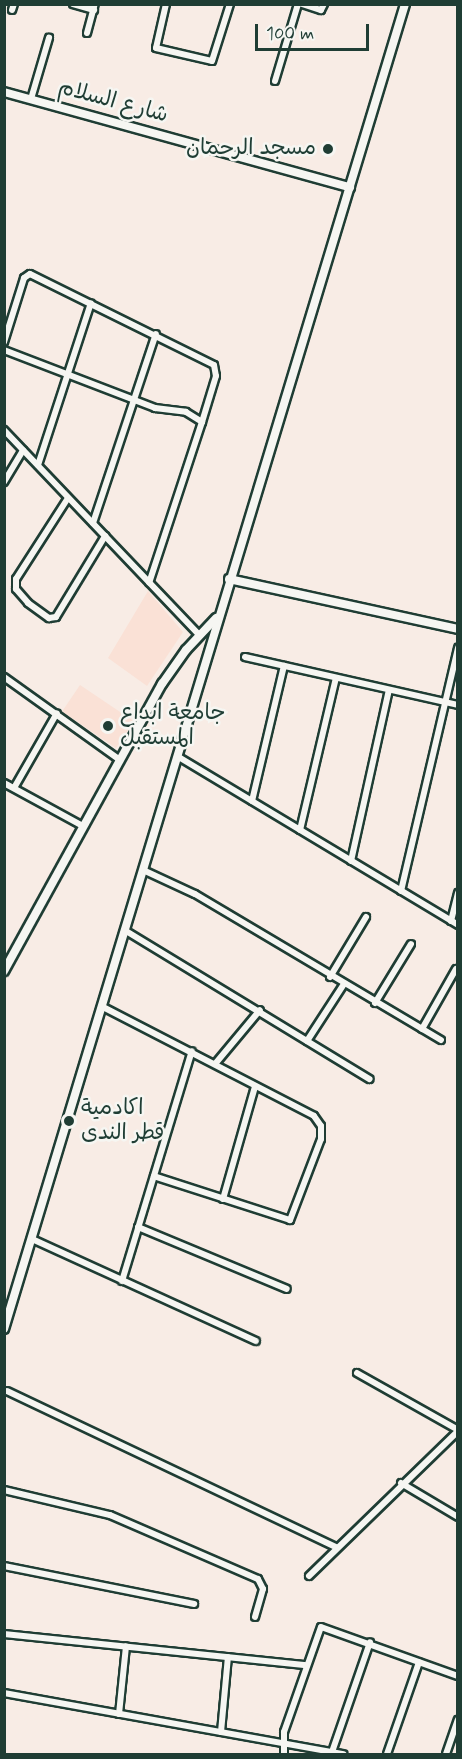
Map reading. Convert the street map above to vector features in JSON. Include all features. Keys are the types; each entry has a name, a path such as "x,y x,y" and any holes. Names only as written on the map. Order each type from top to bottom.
{"main road":[{"path":"4,1329 126,931 218,615 405,4"},
{"name":"شارع السلام","path":"4,92 350,187"},
{"path":"229,579 458,630"},
{"path":"4,971 170,672 218,615"}],"street":[{"path":"73,4 94,8 87,33"},
{"path":"166,4 156,48 212,61 230,4"},
{"path":"275,81 300,4 321,10 324,4"},
{"path":"31,99 49,38"},
{"path":"4,342 27,275 156,334 214,365 216,376 149,583"},
{"path":"38,465 91,303"},
{"path":"93,524 156,334"},
{"path":"4,350 134,400 181,411 202,422"},
{"path":"4,430 199,635"},
{"path":"4,482 23,450"},
{"path":"68,498 16,579 16,590 28,603 49,618 56,617 105,536"},
{"path":"401,891 458,648"},
{"path":"245,657 458,705"},
{"path":"252,801 284,666"},
{"path":"4,677 120,760"},
{"path":"300,830 336,678"},
{"path":"351,861 390,690"},
{"path":"14,788 57,713"},
{"path":"177,756 458,926"},
{"path":"4,783 83,826"},
{"path":"143,870 195,894 375,1004 441,1040"},
{"path":"451,921 458,892"},
{"path":"330,977 366,917"},
{"path":"126,931 260,1010 369,1079"},
{"path":"375,1004 411,944"},
{"path":"422,1029 456,969"},
{"path":"307,1041 344,984"},
{"path":"103,1007 314,1116 321,1126 321,1139 290,1220 154,1176"},
{"path":"215,1064 260,1010"},
{"path":"122,1281 192,1052"},
{"path":"223,1199 255,1087"},
{"path":"138,1227 287,1289"},
{"path":"32,1239 256,1341"},
{"path":"309,1576 401,1483 458,1431 357,1373"},
{"path":"8,1390 337,1548"},
{"path":"401,1483 458,1517"},
{"path":"4,1490 110,1515 258,1579 262,1588 255,1617"},
{"path":"4,1566 194,1604"},
{"path":"284,1755 282,1743 306,1665 321,1627 370,1642 458,1676"},
{"path":"4,1634 306,1665"},
{"path":"332,1752 370,1642"},
{"path":"119,1714 126,1646"},
{"path":"221,1732 228,1657"},
{"path":"387,1755 419,1662"},
{"path":"4,1693 342,1754"},
{"path":"446,1755 458,1720"}],"shaded area":[{"path":"148,591 183,632 147,686 108,658"},
{"path":"80,685 134,721 116,748 62,712"}],"place":[{"name":"مسجد الرحمان","path":"328,149"},
{"name":"جامعة ابداع المستقبل","path":"108,726"},
{"name":"اكادمية قطر الندى","path":"69,1121"}]}
